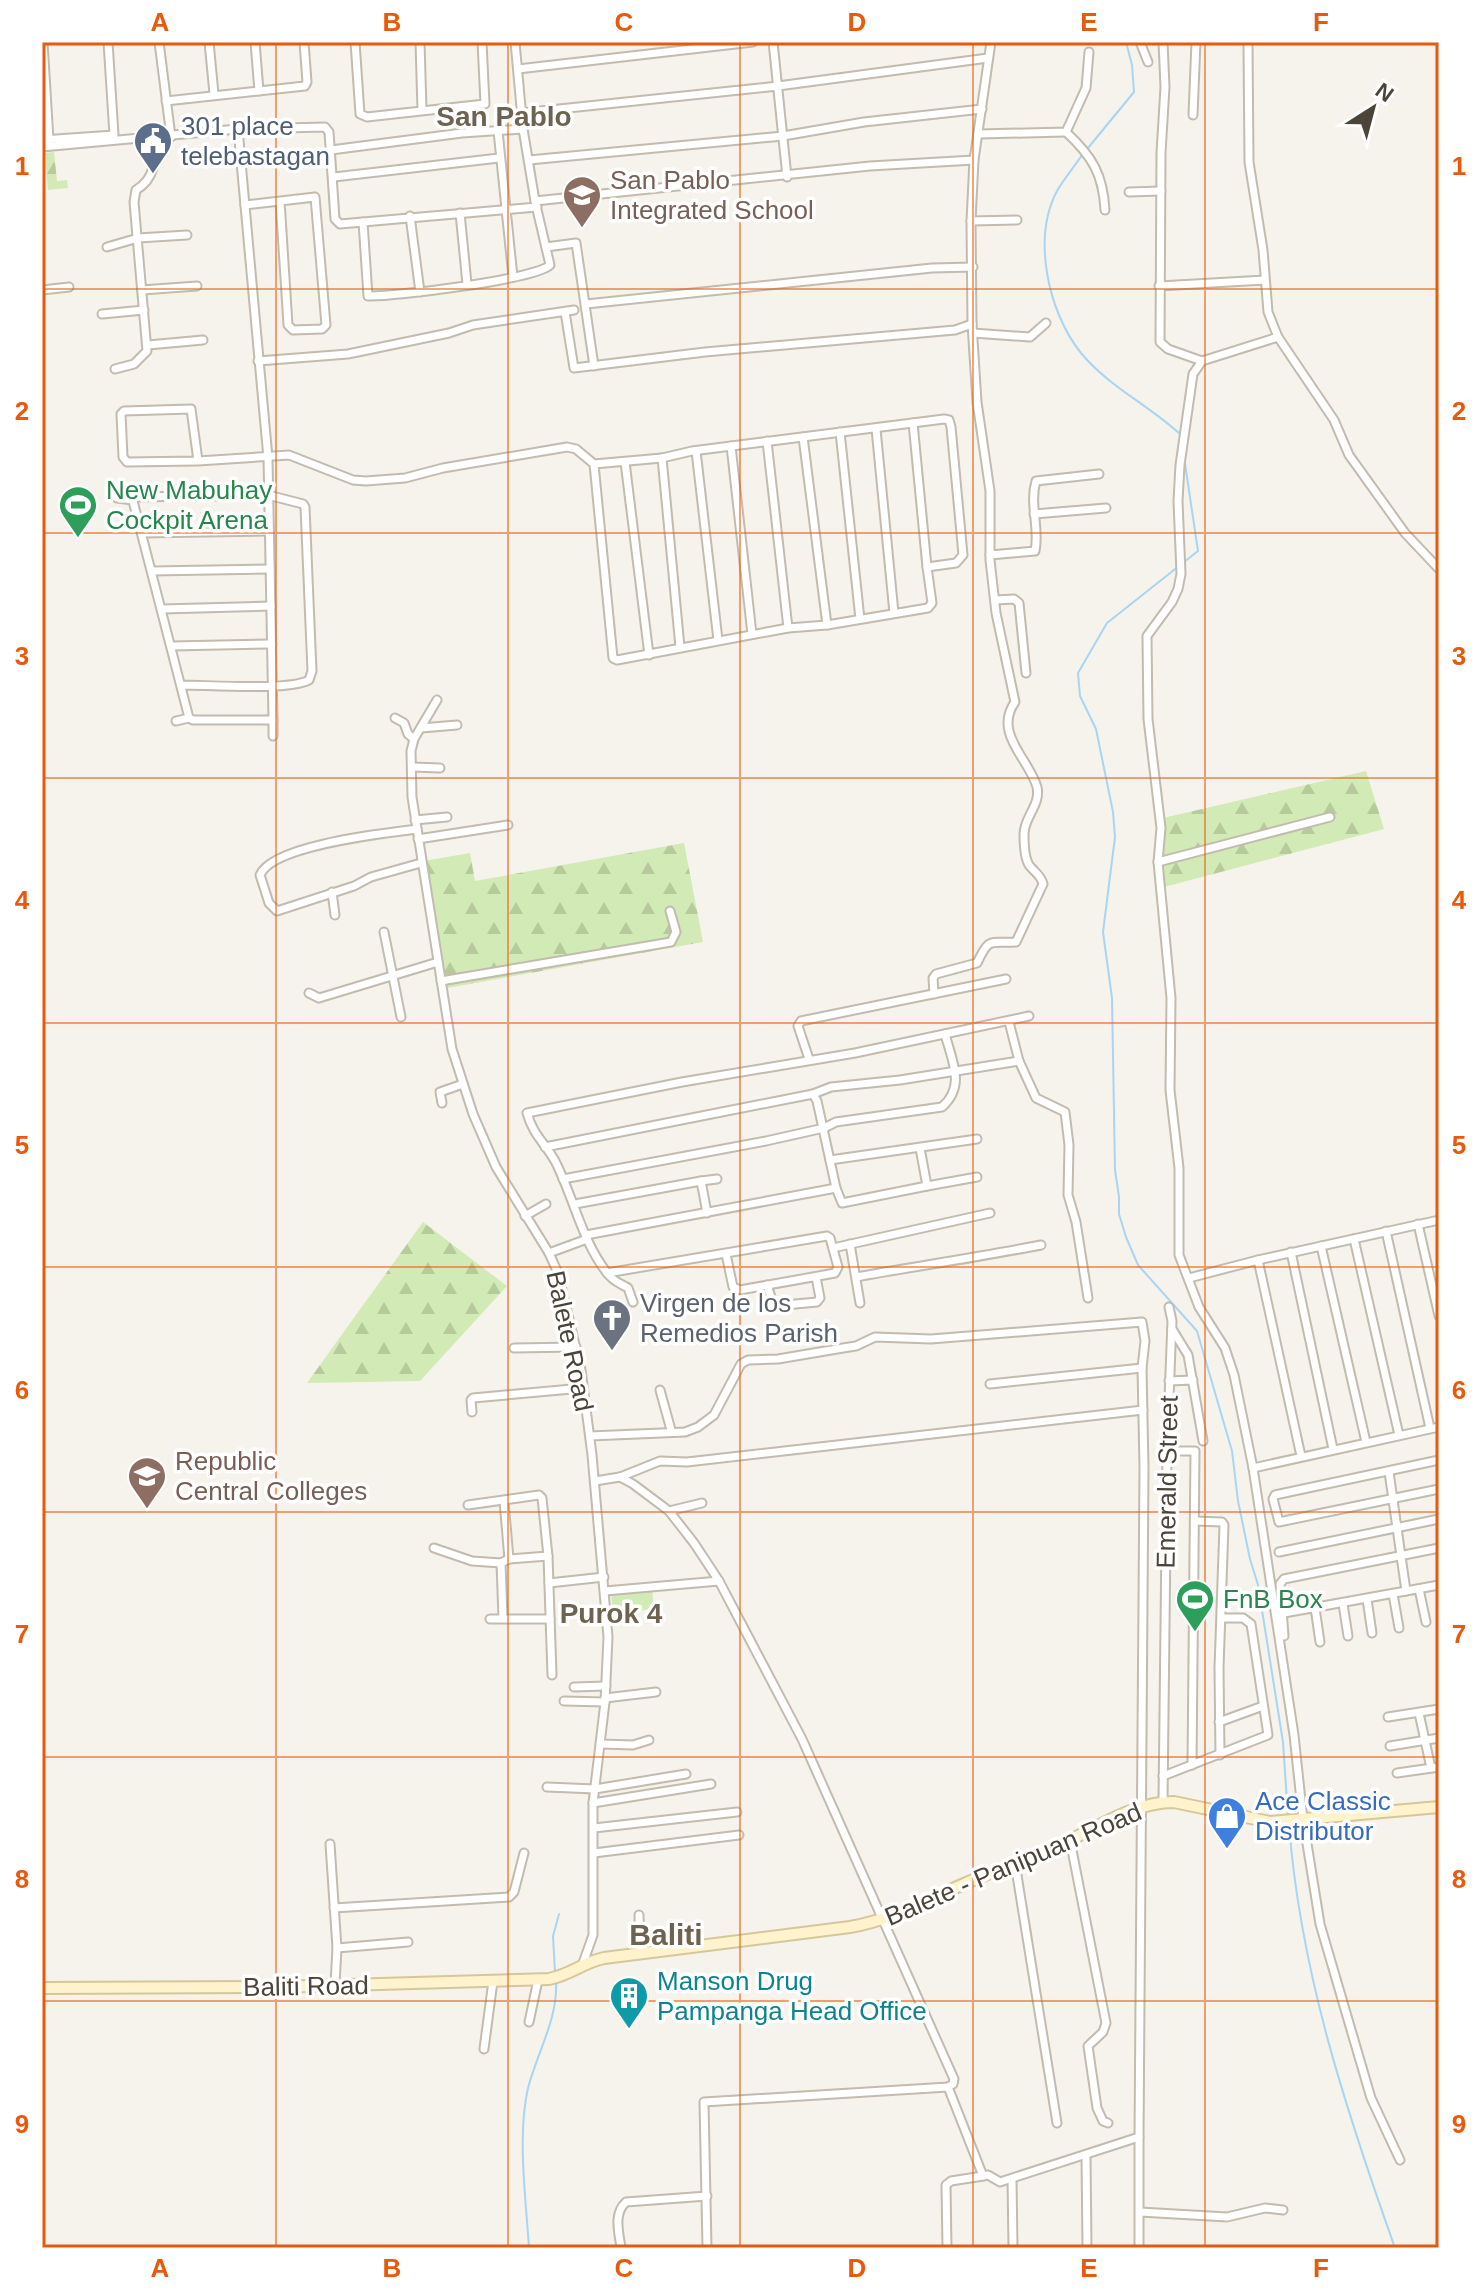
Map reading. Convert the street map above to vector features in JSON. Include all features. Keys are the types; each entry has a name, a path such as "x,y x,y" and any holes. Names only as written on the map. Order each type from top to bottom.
{"main road":[{"name":"Balete - Panipuan Road","path":"566,1975 583,1963 640,1952 884,1921 1070,1840 1108,1820 1163,1802 1270,1822 1439,1807"},
{"name":"Baliti Road","path":"42,1988 275,1987 544,1979 566,1975"}],"street":[{"path":"43,42 46,140 114,135 108,42"},
{"path":"159,42 171,137"},
{"path":"209,42 214,94"},
{"path":"255,42 259,91"},
{"path":"166,101 305,86 304,42"},
{"path":"355,42 360,114 367,117 485,104 482,42"},
{"path":"420,42 422,110"},
{"path":"363,222 368,296 420,292 513,277 546,269 550,265 523,129 515,42"},
{"path":"518,69 753,42"},
{"path":"773,42 787,177"},
{"path":"934,994 933,978 936,974 977,963 982,949 990,943 1016,942 1043,884 1027,863 1024,831 1026,818 1037,799 1037,790 1010,734 1009,711 1015,702 995,600 990,555 990,491 977,402 972,324 974,160 991,42"},
{"path":"1140,42 1148,62"},
{"path":"1163,42 1165,87 1160,342 1168,349 1202,361 1278,337"},
{"path":"1193,115 1196,42"},
{"path":"1248,42 1249,162 1268,312 1278,337 1334,420 1349,455 1405,533 1439,569"},
{"path":"1066,132 1086,88 1089,52"},
{"path":"521,113 778,86 988,58"},
{"path":"529,160 783,136 864,122 982,109"},
{"path":"42,147 238,129 327,128 336,222 505,210 870,166 974,160"},
{"path":"238,129 268,458 273,736"},
{"path":"331,150 523,129"},
{"path":"498,131 513,277"},
{"path":"979,134 1066,132 1089,154 1104,192 1105,210"},
{"path":"115,369 128,367 147,351 135,193 150,180 155,163 154,139"},
{"path":"334,177 499,158"},
{"path":"1129,192 1161,191"},
{"path":"245,205 280,201 315,197 326,325 322,329 293,330 288,325 280,201"},
{"path":"460,213 467,284"},
{"path":"410,216 420,292"},
{"path":"971,221 1017,220"},
{"path":"107,247 138,238 187,235"},
{"path":"546,247 576,243 594,366"},
{"path":"586,304 932,268 973,267"},
{"path":"1159,286 1265,280"},
{"path":"142,290 197,286"},
{"path":"42,290 69,287"},
{"path":"102,314 144,310"},
{"path":"258,361 348,354 473,325 570,311 574,368 692,353 955,330 972,324"},
{"path":"973,333 1030,337 1046,323"},
{"path":"148,345 203,340"},
{"path":"1202,361 1193,374 1180,465 1181,574 1178,589 1147,636 1148,719 1161,828 1158,862 1171,986 1171,1113 1179,1168 1179,1255 1199,1307 1225,1348 1234,1375 1253,1468 1294,1735 1298,1820 1320,1924 1341,2000 1371,2098 1400,2160"},
{"path":"198,461 191,409 124,411 121,414 125,460 198,461 289,455 353,480 366,481 405,478 443,468 567,447 576,449 594,464 625,462 944,419 949,420 951,427 963,555 956,563 927,567"},
{"path":"594,464 613,658 617,660 752,634 827,625 931,606 913,423"},
{"path":"876,429 894,613"},
{"path":"840,432 860,619"},
{"path":"803,437 827,625"},
{"path":"767,441 788,628"},
{"path":"731,446 752,634"},
{"path":"696,451 718,640"},
{"path":"662,458 680,647"},
{"path":"625,462 649,655"},
{"path":"990,555 1035,551 1036,481 1099,474"},
{"path":"133,501 135,497 268,495 297,501 305,507 312,671 309,680 273,685 182,685"},
{"path":"117,498 133,501"},
{"path":"133,501 189,718"},
{"path":"1034,514 1106,508"},
{"path":"142,533 268,531"},
{"path":"152,571 270,569"},
{"path":"995,600 1014,599 1019,603 1026,673"},
{"path":"162,609 271,606"},
{"path":"172,646 272,644"},
{"name":"Balete Road","path":"437,700 414,739 412,767 421,863 452,1049 496,1167 549,1253 561,1282 576,1347 590,1436 608,1637 605,1700 593,1803 593,1935 583,1963"},
{"path":"176,721 189,718 273,720"},
{"path":"395,718 404,723 408,734 414,739"},
{"path":"421,728 457,725"},
{"path":"412,767 440,768"},
{"path":"415,820 447,817"},
{"path":"1158,862 1330,817"},
{"path":"421,863 277,911 265,894 260,871 269,863 296,851 354,837 508,825"},
{"path":"332,892 335,915"},
{"path":"441,981 671,942 676,932 670,911"},
{"path":"384,932 401,1017"},
{"path":"309,993 319,998 438,962"},
{"path":"809,1059 798,1026 801,1021 1006,979"},
{"path":"633,1302 628,1288 616,1283 607,1273 587,1237 563,1179 532,1130 527,1113 1029,1016"},
{"path":"1009,1022 1019,1061 1036,1098 1065,1112 1069,1145 1068,1195 1076,1222 1088,1298"},
{"path":"563,1179 824,1128 836,1122 942,1107 950,1100 957,1086 945,1034"},
{"path":"545,1147 709,1117 813,1094 831,1087 900,1080 1019,1061"},
{"path":"442,1103 440,1092 463,1084"},
{"path":"813,1094 842,1203 977,1177"},
{"path":"830,1160 977,1139"},
{"path":"920,1148 927,1186"},
{"path":"575,1204 717,1179"},
{"path":"701,1181 707,1213"},
{"path":"549,1253 587,1237 836,1188"},
{"path":"525,1216 546,1204"},
{"path":"833,1248 990,1213"},
{"path":"1189,1278 1439,1220"},
{"path":"1418,1224 1439,1316"},
{"path":"1253,1468 1435,1428 1386,1231"},
{"path":"607,1273 827,1236 838,1271 737,1289 733,1287 726,1254"},
{"path":"1354,1239 1399,1435"},
{"path":"850,1244 860,1303"},
{"path":"856,1277 1041,1245"},
{"path":"1321,1246 1366,1442"},
{"path":"1291,1252 1333,1449"},
{"path":"1258,1260 1301,1456"},
{"path":"767,1285 774,1306 817,1302 820,1298 816,1277"},
{"name":"Emerald Street","path":"1163,1802 1167,1451 1172,1329 1169,1307"},
{"path":"590,1436 671,1430 685,1432 698,1427 714,1415 741,1364 754,1358 778,1359 843,1348 875,1337 931,1339 985,1336 1142,1320 1145,1341 1142,1368 1140,1738 1143,1807 1139,2248"},
{"path":"1172,1329 1184,1345 1203,1441"},
{"path":"514,1348 576,1347"},
{"path":"990,1384 1142,1368"},
{"path":"1169,1381 1193,1380"},
{"path":"472,1412 473,1398 583,1388"},
{"path":"660,1390 671,1430"},
{"path":"595,1481 620,1477 660,1461 687,1462 1143,1410"},
{"path":"1167,1451 1195,1451 1192,1765"},
{"path":"1439,1460 1275,1495 1273,1499 1279,1522 1439,1489"},
{"path":"1389,1472 1406,1591"},
{"path":"620,1477 669,1511 719,1581 802,1739 954,2082 948,2087 706,2101 707,2248"},
{"path":"468,1505 541,1496 548,1556 552,1675"},
{"path":"503,1618 504,1501"},
{"path":"669,1511 702,1503"},
{"path":"1279,1552 1439,1519"},
{"path":"1195,1521 1222,1522 1224,1525 1220,1755"},
{"path":"434,1548 472,1561 548,1556"},
{"path":"1284,1636 1280,1584 1284,1579 1439,1548"},
{"path":"549,1583 604,1577"},
{"path":"605,1591 719,1581"},
{"path":"1284,1613 1439,1585"},
{"path":"1419,1589 1426,1622"},
{"path":"1393,1594 1399,1628"},
{"path":"1367,1599 1372,1633"},
{"path":"1343,1604 1348,1636"},
{"path":"1315,1608 1320,1642"},
{"path":"1163,1776 1268,1735 1251,1624 1243,1618 1222,1618"},
{"path":"490,1619 550,1619"},
{"path":"574,1687 606,1686"},
{"path":"564,1701 605,1700 656,1692"},
{"path":"1219,1722 1263,1706"},
{"path":"1388,1717 1439,1709"},
{"path":"1397,1773 1435,1768 1419,1713"},
{"path":"1390,1746 1439,1738"},
{"path":"601,1744 633,1745 649,1740"},
{"path":"547,1787 595,1789 686,1774"},
{"path":"593,1803 711,1784"},
{"path":"594,1828 737,1812"},
{"path":"594,1853 739,1835"},
{"path":"1070,1840 1106,2023 1103,2032 1088,2046 1098,2115 1108,2123"},
{"path":"330,1844 337,1948 335,1984"},
{"path":"334,1908 509,1897 514,1892 524,1853"},
{"path":"1015,1863 1057,2123"},
{"path":"639,1915 640,1952"},
{"path":"337,1948 408,1942"},
{"path":"529,2022 544,1979"},
{"path":"484,2049 493,1981"},
{"path":"948,2087 983,2176"},
{"path":"947,2248 946,2185 951,2181 988,2175 1000,2182 1139,2137"},
{"path":"1086,2155 1087,2248"},
{"path":"1012,2179 1013,2248"},
{"path":"621,2248 617,2217 626,2202 707,2196"},
{"path":"1140,2212 1227,2217 1265,2208 1283,2210"}],"green space":[{"path":"54,152 57,181 67,180 68,188 48,190 45,153"},
{"path":"1366,771 1384,829 1164,887 1163,818"},
{"path":"684,843 703,942 442,989 418,862 470,853 475,881"},
{"path":"423,1222 507,1286 420,1381 307,1383"},
{"path":"652,1589 654,1609 613,1613 611,1592"}],"waterway":[{"path":"1088,148 1134,92 1126,42"},
{"path":"1082,155 1057,191 1050,210 1045,252 1052,296 1069,336 1092,365 1181,435"},
{"path":"1184,457 1198,551 1184,562"},
{"path":"1179,566 1107,623 1078,673 1080,696 1096,729 1115,837 1103,932 1112,998 1115,1170 1119,1214 1126,1237 1138,1265 1197,1331 1232,1451 1238,1501 1258,1585 1283,1742 1288,1817"},
{"path":"1289,1824 1303,1933 1314,1986 1359,2144 1395,2248"},
{"path":"555,1972 553,1936 559,1914"},
{"path":"529,2248 523,2126 528,2088 554,2009 556,1982"}],"place":[{"name":"301 place telebastagan","path":"153,175"},
{"name":"San Pablo Integrated School","path":"582,229"},
{"name":"New Mabuhay Cockpit Arena","path":"78,539"},
{"name":"Virgen de los Remedios Parish","path":"612,1352"},
{"name":"Republic Central Colleges","path":"147,1510"},
{"name":"FnB Box","path":"1195,1633"},
{"name":"Ace Classic Distributor","path":"1227,1850"},
{"name":"Manson Drug Pampanga Head Office","path":"629,2030"}],"district":[{"name":"San Pablo","path":"504,116"},
{"name":"Purok 4","path":"611,1613"},
{"name":"Baliti","path":"666,1935"}]}
